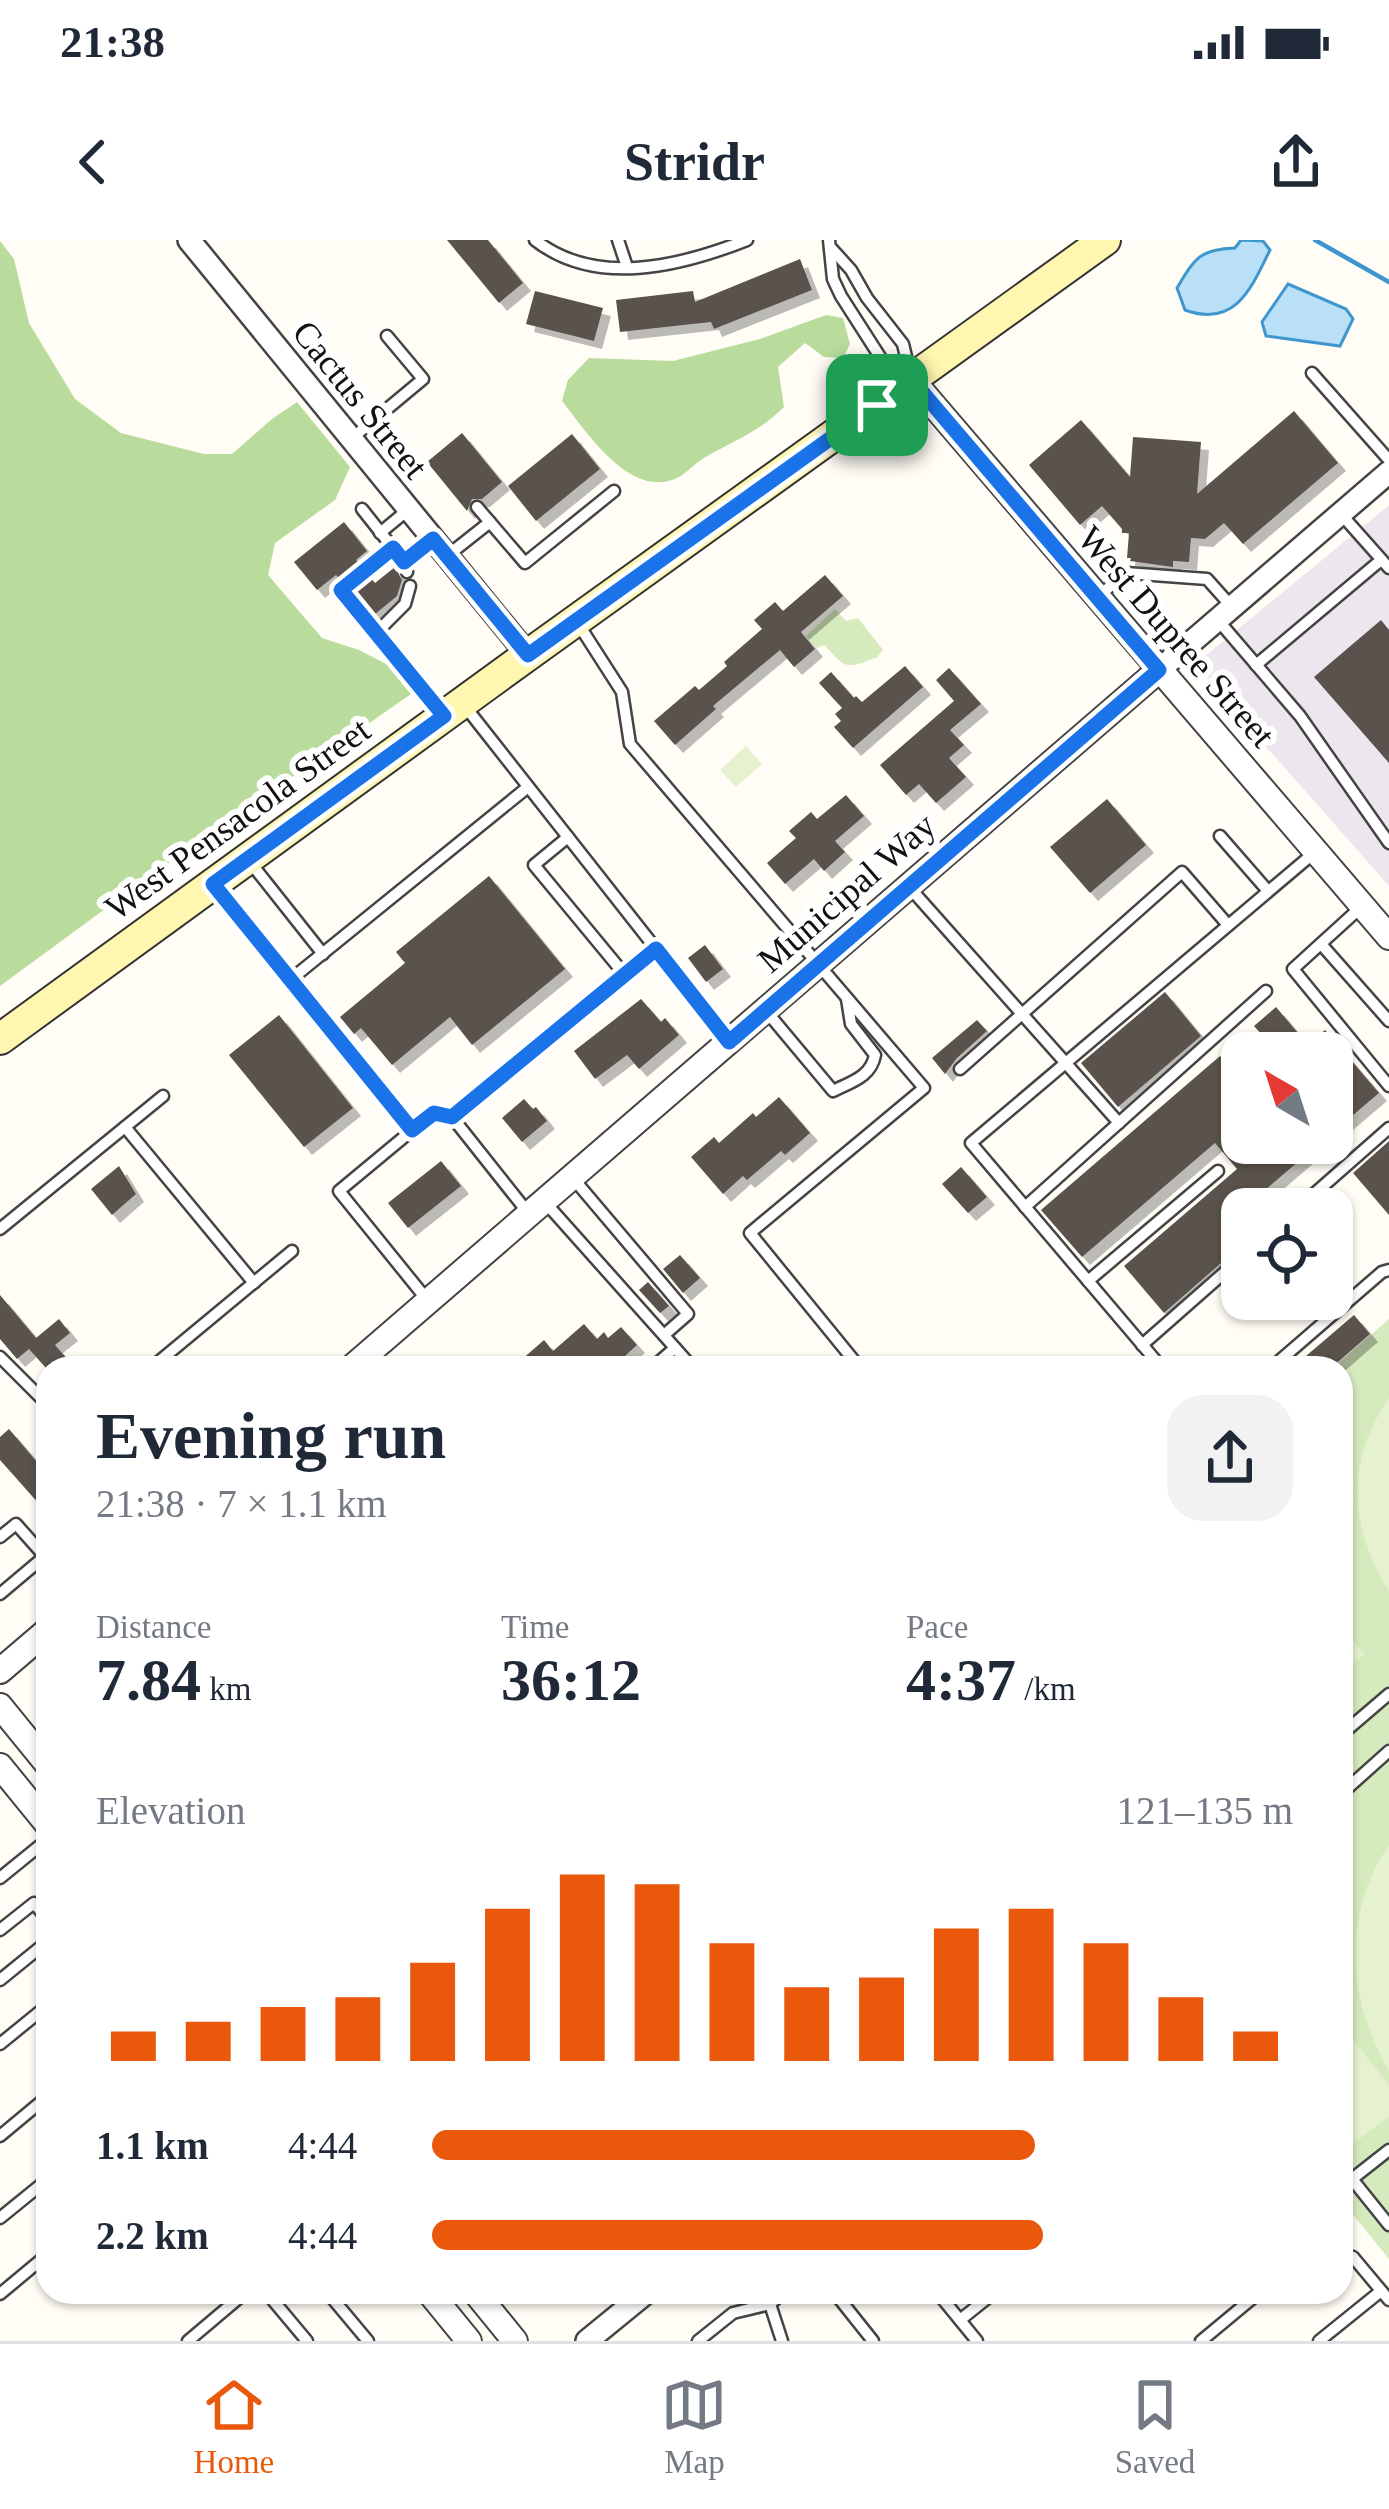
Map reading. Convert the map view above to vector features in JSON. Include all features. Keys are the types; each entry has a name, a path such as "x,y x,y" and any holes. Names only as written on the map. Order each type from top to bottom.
{"main road":[{"name":"West Pensacola Street","path":"0,1039 1106,240"}],"street":[{"name":"Cactus Street","path":"189,240 528,655"},
{"name":"West Dupree Street","path":"912,380 1389,938"},
{"name":"Municipal Way","path":"365,1356 1389,472"},
{"path":"0,1671 36,1640"},
{"path":"0,1706 36,1750"},
{"path":"0,1766 36,1810"},
{"path":"439,2304 469,2341"},
{"path":"485,2304 515,2341"},
{"path":"587,2341 632,2304"}],"lane":[{"path":"536,240 554,255 597,267 678,264 747,240"},
{"path":"618,240 627,267"},
{"path":"829,243 833,279 859,327 882,359 912,380"},
{"path":"829,243 903,344 912,380"},
{"path":"351,439 424,380 387,336"},
{"path":"1312,373 1389,460"},
{"path":"477,507 525,563 614,490"},
{"path":"362,508 405,567 490,522"},
{"path":"380,532 409,509"},
{"path":"1256,665 1385,564 1341,514"},
{"path":"393,548 341,590 376,633 528,787 729,1042"},
{"path":"1097,597 1126,573 1207,579 1256,665 1300,716 1389,843"},
{"path":"376,633 405,604 410,586"},
{"path":"575,621 622,692 630,744 924,1088 750,1233 850,1356"},
{"path":"290,980 528,787"},
{"path":"1220,836 1268,891"},
{"path":"568,837 534,866 625,975"},
{"path":"1152,1356 970,1143 1315,851"},
{"path":"248,859 322,954"},
{"path":"960,1069 1182,872 1228,925"},
{"path":"213,884 412,1130"},
{"path":"909,886 1120,1123"},
{"path":"1362,906 1293,969 1389,1086"},
{"path":"1321,944 1389,1021"},
{"path":"452,1117 656,949"},
{"path":"1025,1207 1266,991"},
{"path":"765,1010 833,1091 862,1077 872,1068 875,1055 851,1024 847,996"},
{"path":"865,1042 877,1032"},
{"path":"0,1229 163,1096"},
{"path":"428,1301 339,1190 434,1113 452,1117 682,1356"},
{"path":"125,1127 254,1283"},
{"path":"1321,1188 1389,1128"},
{"path":"1088,1281 1218,1171"},
{"path":"572,1177 688,1313 664,1335"},
{"path":"166,1356 292,1251"},
{"path":"1285,1356 1389,1270"},
{"path":"1142,1345 1221,1275"},
{"path":"666,1356 675,1348"},
{"path":"0,1358 36,1393"},
{"path":"0,1537 16,1524 36,1547"},
{"path":"0,1594 36,1567"},
{"path":"1353,1726 1389,1694"},
{"path":"1353,1783 1389,1750"},
{"path":"0,1878 36,1849"},
{"path":"0,1930 36,1905"},
{"path":"0,1980 36,1951"},
{"path":"0,2044 36,2015"},
{"path":"0,2136 36,2106"},
{"path":"1353,2178 1389,2150"},
{"path":"1353,2180 1389,2224"},
{"path":"0,2218 36,2189"},
{"path":"1377,2209 1389,2199"},
{"path":"1319,2341 1385,2295 1353,2257"},
{"path":"0,2294 36,2264"},
{"path":"188,2341 233,2304"},
{"path":"276,2304 307,2341"},
{"path":"338,2304 368,2341"},
{"path":"698,2341 733,2313 770,2304 782,2341"},
{"path":"844,2304 873,2341"},
{"path":"947,2304 977,2341"},
{"path":"960,2320 979,2304"},
{"path":"1201,2341 1246,2304"}],"shaded area":[{"path":"1389,505 1389,886 1194,665"}],"green space":[{"path":"0,241 14,259 29,323 75,399 121,433 204,454 232,454 297,402 350,467 335,500 275,543 268,575 322,638 394,668 411,694 0,986"},
{"path":"826,315 843,318 850,344 843,358 824,357 805,343 778,367 784,407 672,480 655,482 624,470 562,401 568,380 589,358 673,361 760,339"},
{"path":"835,609 846,621 858,618 883,650 877,657 847,665 824,645 816,648 806,636"},
{"path":"746,746 762,764 736,787 720,770"},
{"path":"1389,1319 1389,2259 1353,2215 1353,1356 1347,1356"},
{"path":"1389,1398 1389,1591 1366,1543 1358,1494 1365,1446"},
{"path":"1353,1640 1365,1654 1353,1664"},
{"path":"1389,1845 1389,2070 1365,2016 1356,1958 1363,1899"},
{"path":"1353,2039 1389,2085 1389,2116 1353,2144"}],"water":[{"path":"1241,240 1263,241 1270,250 1248,291 1217,314 1185,310 1177,288 1194,262 1214,250 1235,248"},
{"path":"1288,284 1346,309 1353,319 1340,346 1266,336 1262,322"}],"building":[{"path":"447,240 488,240 523,283 499,303"},
{"path":"800,259 812,290 714,329 711,322 620,332 616,300 693,291 695,302"},
{"path":"535,291 603,308 594,341 526,324"},
{"path":"1294,411 1338,463 1243,544 1224,523 1205,539 1191,538 1189,562 1173,561 1173,567 1130,561 1129,533 1122,533 1102,506 1080,525 1029,465 1081,420 1130,477 1133,437 1201,442 1197,494"},
{"path":"462,433 502,482 482,499 472,499 467,511 427,462"},
{"path":"572,434 600,469 536,521 508,486"},
{"path":"344,522 367,551 340,579 336,575 317,590 294,562"},
{"path":"395,567 402,580 397,596 374,615 355,591"},
{"path":"825,575 843,596 801,632 815,649 794,667 780,650 675,745 654,721 727,666 724,662 762,629 754,620 775,602 783,611"},
{"path":"1381,620 1389,630 1389,763 1314,677"},
{"path":"905,666 923,687 853,748 834,727 841,721 835,714 842,708 819,683 831,672 862,702"},
{"path":"949,668 981,704 950,730 964,745 949,758 966,777 936,803 919,784 906,795 880,765 954,701 936,680"},
{"path":"846,795 864,816 835,841 845,852 824,871 814,859 785,884 767,863 796,838 789,831 811,812 817,819"},
{"path":"1107,799 1146,845 1090,893 1050,847"},
{"path":"489,876 565,969 472,1045 450,1017 392,1065 361,1028 354,1034 340,1017 405,963 396,952"},
{"path":"705,945 723,969 706,982 688,958"},
{"path":"1165,992 1201,1036 1118,1107 1081,1063"},
{"path":"641,999 679,1035 639,1069 627,1055 595,1079 574,1051"},
{"path":"1276,1007 1297,1032 1259,1032 1254,1026"},
{"path":"279,1015 353,1108 304,1147 229,1055"},
{"path":"977,1020 987,1031 945,1074 932,1058"},
{"path":"1220,1056 1221,1150 1215,1143 1082,1257 1041,1210"},
{"path":"1353,1063 1379,1093 1353,1115"},
{"path":"779,1097 810,1133 785,1155 781,1151 723,1194 691,1157 714,1137 719,1143"},
{"path":"524,1099 547,1121 522,1142 502,1118"},
{"path":"1389,1141 1389,1215 1353,1173"},
{"path":"441,1161 461,1186 408,1228 388,1203"},
{"path":"1233,1164 1295,1164 1267,1188 1221,1188 1221,1263 1164,1313 1124,1266 1237,1169"},
{"path":"119,1166 136,1194 112,1215 91,1189"},
{"path":"961,1167 987,1197 968,1213 942,1184"},
{"path":"680,1255 700,1278 683,1293 663,1269"},
{"path":"648,1282 669,1306 660,1313 639,1290"},
{"path":"0,1295 36,1338 59,1319 70,1333 55,1345 65,1356 36,1357 29,1349 17,1359 0,1339"},
{"path":"1354,1315 1370,1334 1345,1356 1306,1356"},
{"path":"584,1324 597,1339 604,1332 608,1338 621,1327 637,1345 625,1356 526,1356 544,1340 553,1351"},
{"path":"9,1429 36,1461 36,1500 0,1460 0,1437"}],"waterway":[{"path":"1315,240 1389,282"}],"route":[{"path":"912,380 1159,670 729,1042 656,949 452,1117 434,1113 412,1130 213,884 444,716 341,590 393,548 404,562 433,539 528,655 877,405 912,380"}]}
